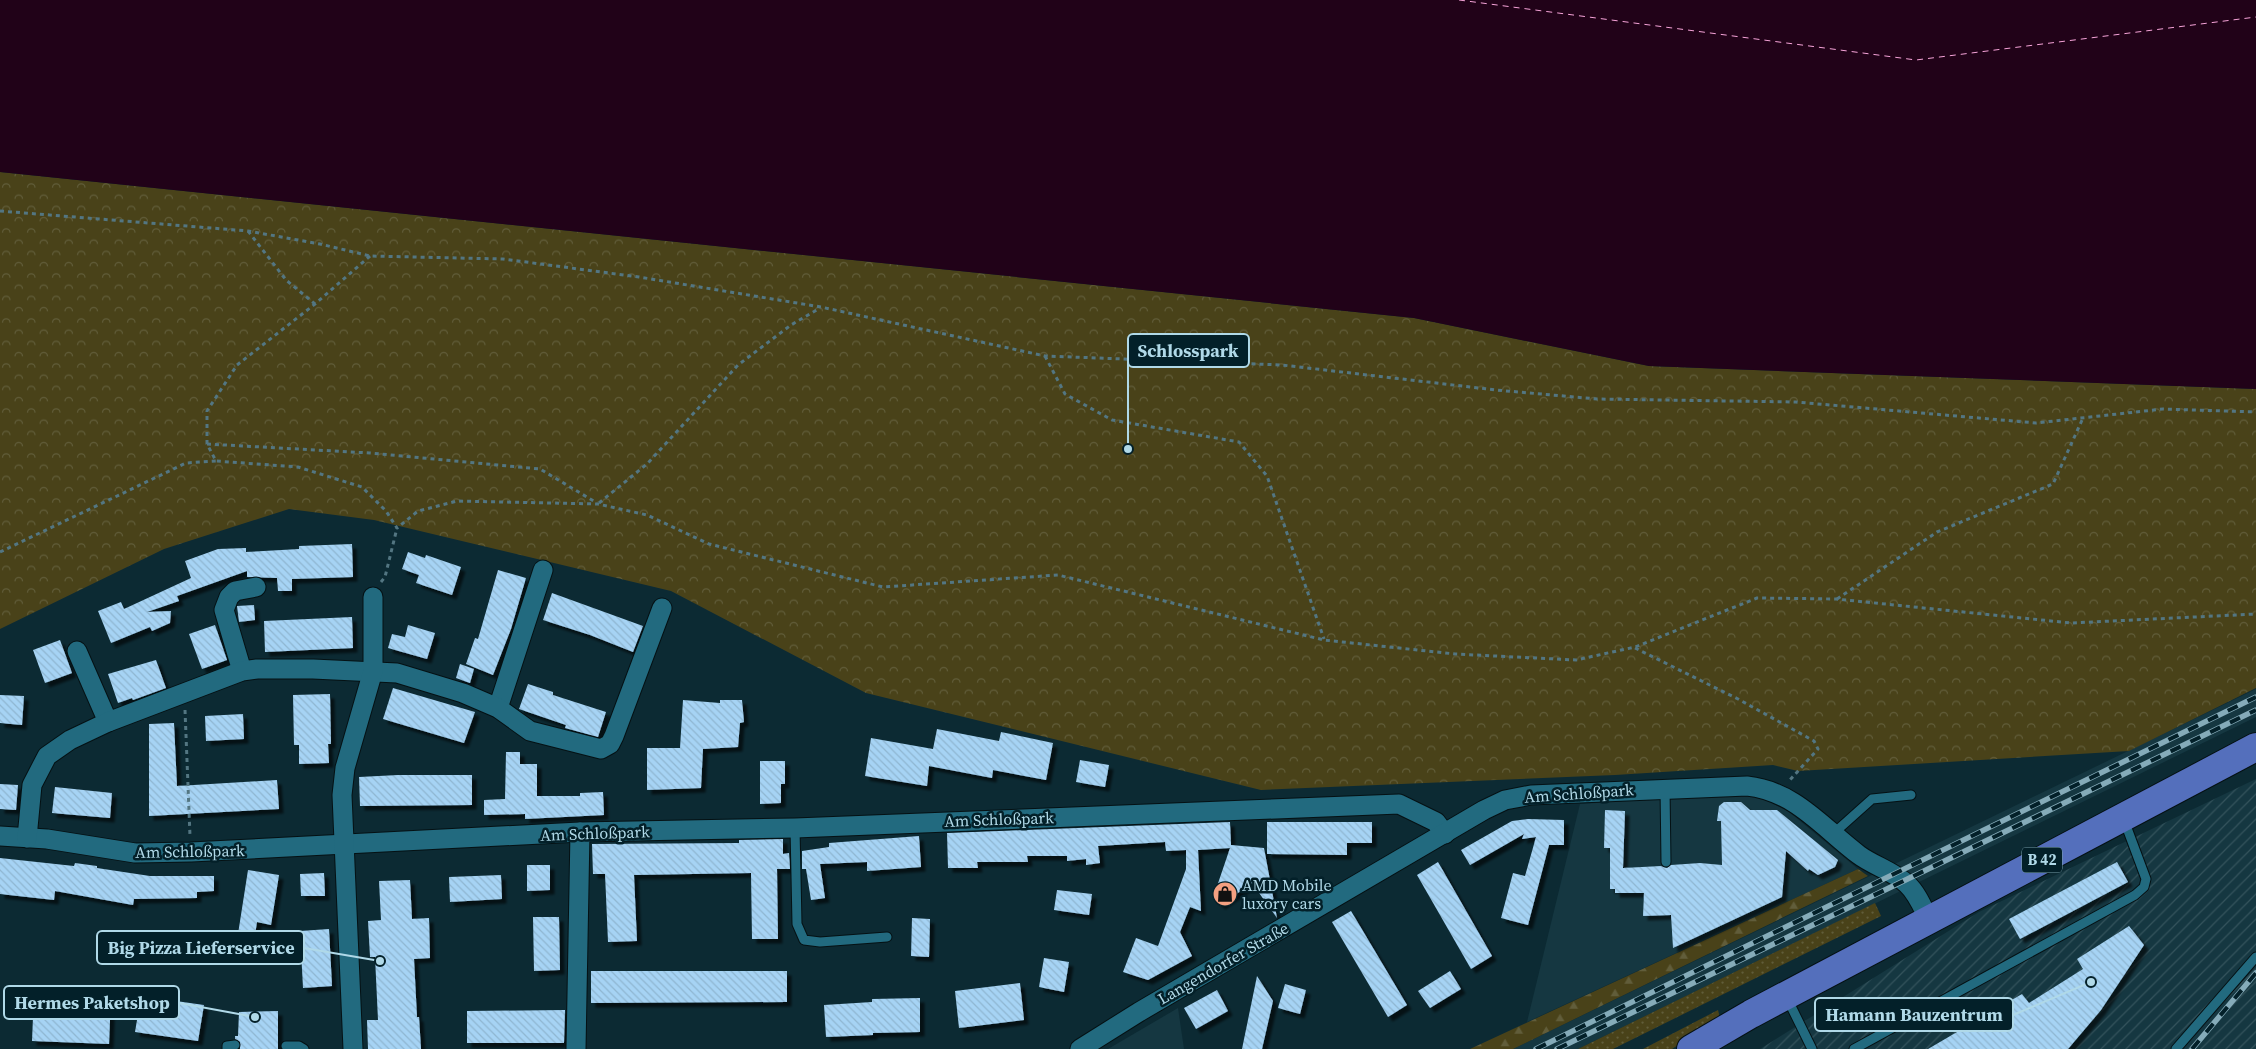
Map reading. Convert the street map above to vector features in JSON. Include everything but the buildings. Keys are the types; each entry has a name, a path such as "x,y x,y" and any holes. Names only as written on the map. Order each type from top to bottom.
{"main road":[{"name":"B 42","path":"1691,1049 1786,996 2256,747"}],"street":[{"path":"498,708 544,570"},
{"path":"242,671 224,610 229,597 235,591 256,587"},
{"path":"353,1049 342,795 345,768 373,672 372,597"},
{"path":"27,838 32,785 47,756 70,740 108,722 242,671 257,669 314,669 397,673 463,693 498,708 530,731 601,749 610,744 614,736 662,608"},
{"path":"77,651 108,722"},
{"name":"Am Schloßpark","path":"0,836 135,853 191,852 580,832 795,828 1399,804 1436,822 1445,834 1484,810 1505,800 1518,797 1557,793 1747,786 1778,793 1808,812 1858,854 1891,872 1907,884 1929,920"},
{"path":"576,1049 580,832"},
{"name":"Langendorfer Straße","path":"1080,1049 1139,1012 1445,834"}],"lane":[{"path":"1665,788 1666,862"},
{"path":"1834,834 1872,799 1911,795"},
{"path":"1854,1049 2136,895 2144,888 2146,879 2132,835 2123,817"},
{"path":"795,828 797,924 804,940 820,942 887,937"},
{"path":"2176,1049 2256,957"},
{"path":"1786,996 1812,1049"},
{"path":"286,1046 299,1046 304,1049"}],"path":[{"path":"0,211 248,231 320,244 370,256 503,259 639,278 821,308 1045,356 1282,365 1496,390 1597,399 1796,402 2036,423 2163,409 2256,412"},
{"path":"248,231 286,280 315,304"},
{"path":"216,461 207,444 207,411 237,365 315,304 370,256"},
{"path":"598,504 647,464 738,365 791,325 821,308"},
{"path":"1045,356 1065,394 1112,420 1240,442 1267,476 1324,640"},
{"path":"1836,599 1937,532 2053,484 2083,417"},
{"path":"207,444 360,453 540,469 598,504"},
{"path":"0,552 186,463 216,461 298,467 362,487 386,511 397,528"},
{"path":"372,597 385,576 397,528 418,511 457,501 598,504 647,515 709,544 883,587 1058,575 1324,640 1455,654 1576,660 1635,647 1757,598 1836,599 2071,623 2256,614"},
{"path":"1635,647 1738,699 1814,741 1818,749 1778,793"},
{"path":"184,694 191,852"}],"shaded area":[{"path":"0,0 2256,0 2256,389 1649,366 1414,318 0,172"},
{"path":"2256,689 2256,717 1578,1049 1513,1049"},
{"path":"2256,779 2256,1049 1760,1049 1979,912"},
{"path":"1719,795 1747,795 1763,799 1788,811 1858,869 1527,1022 1580,804"},
{"path":"1178,1008 1184,1049 1108,1049"}],"green space":[{"path":"0,172 1414,318 1649,366 2256,389 2256,688 2129,751 1798,771 1773,765 1615,775 1261,790 866,693 671,591 374,520 289,509 164,549 0,629"},
{"path":"1858,869 1868,876 1513,1049 1470,1049"},
{"path":"1875,903 1881,916 1613,1049 1578,1049"},
{"path":"1718,1010 1720,1018 1672,1049 1643,1049"}],"ferry route":[{"path":"1459,0 1916,60 2256,17"}],"railway":[{"path":"1536,1049 2256,697"},
{"path":"1557,1049 2256,710"},
{"path":"2192,1049 2256,973"}],"place":[{"name":"Schlosspark","path":"1128,449"},
{"name":"AMD Mobile luxory cars","path":"1225,894"},
{"name":"Big Pizza Lieferservice","path":"380,961"},
{"name":"Hamann Bauzentrum","path":"2091,982"},
{"name":"Hermes Paketshop","path":"255,1017"}]}
